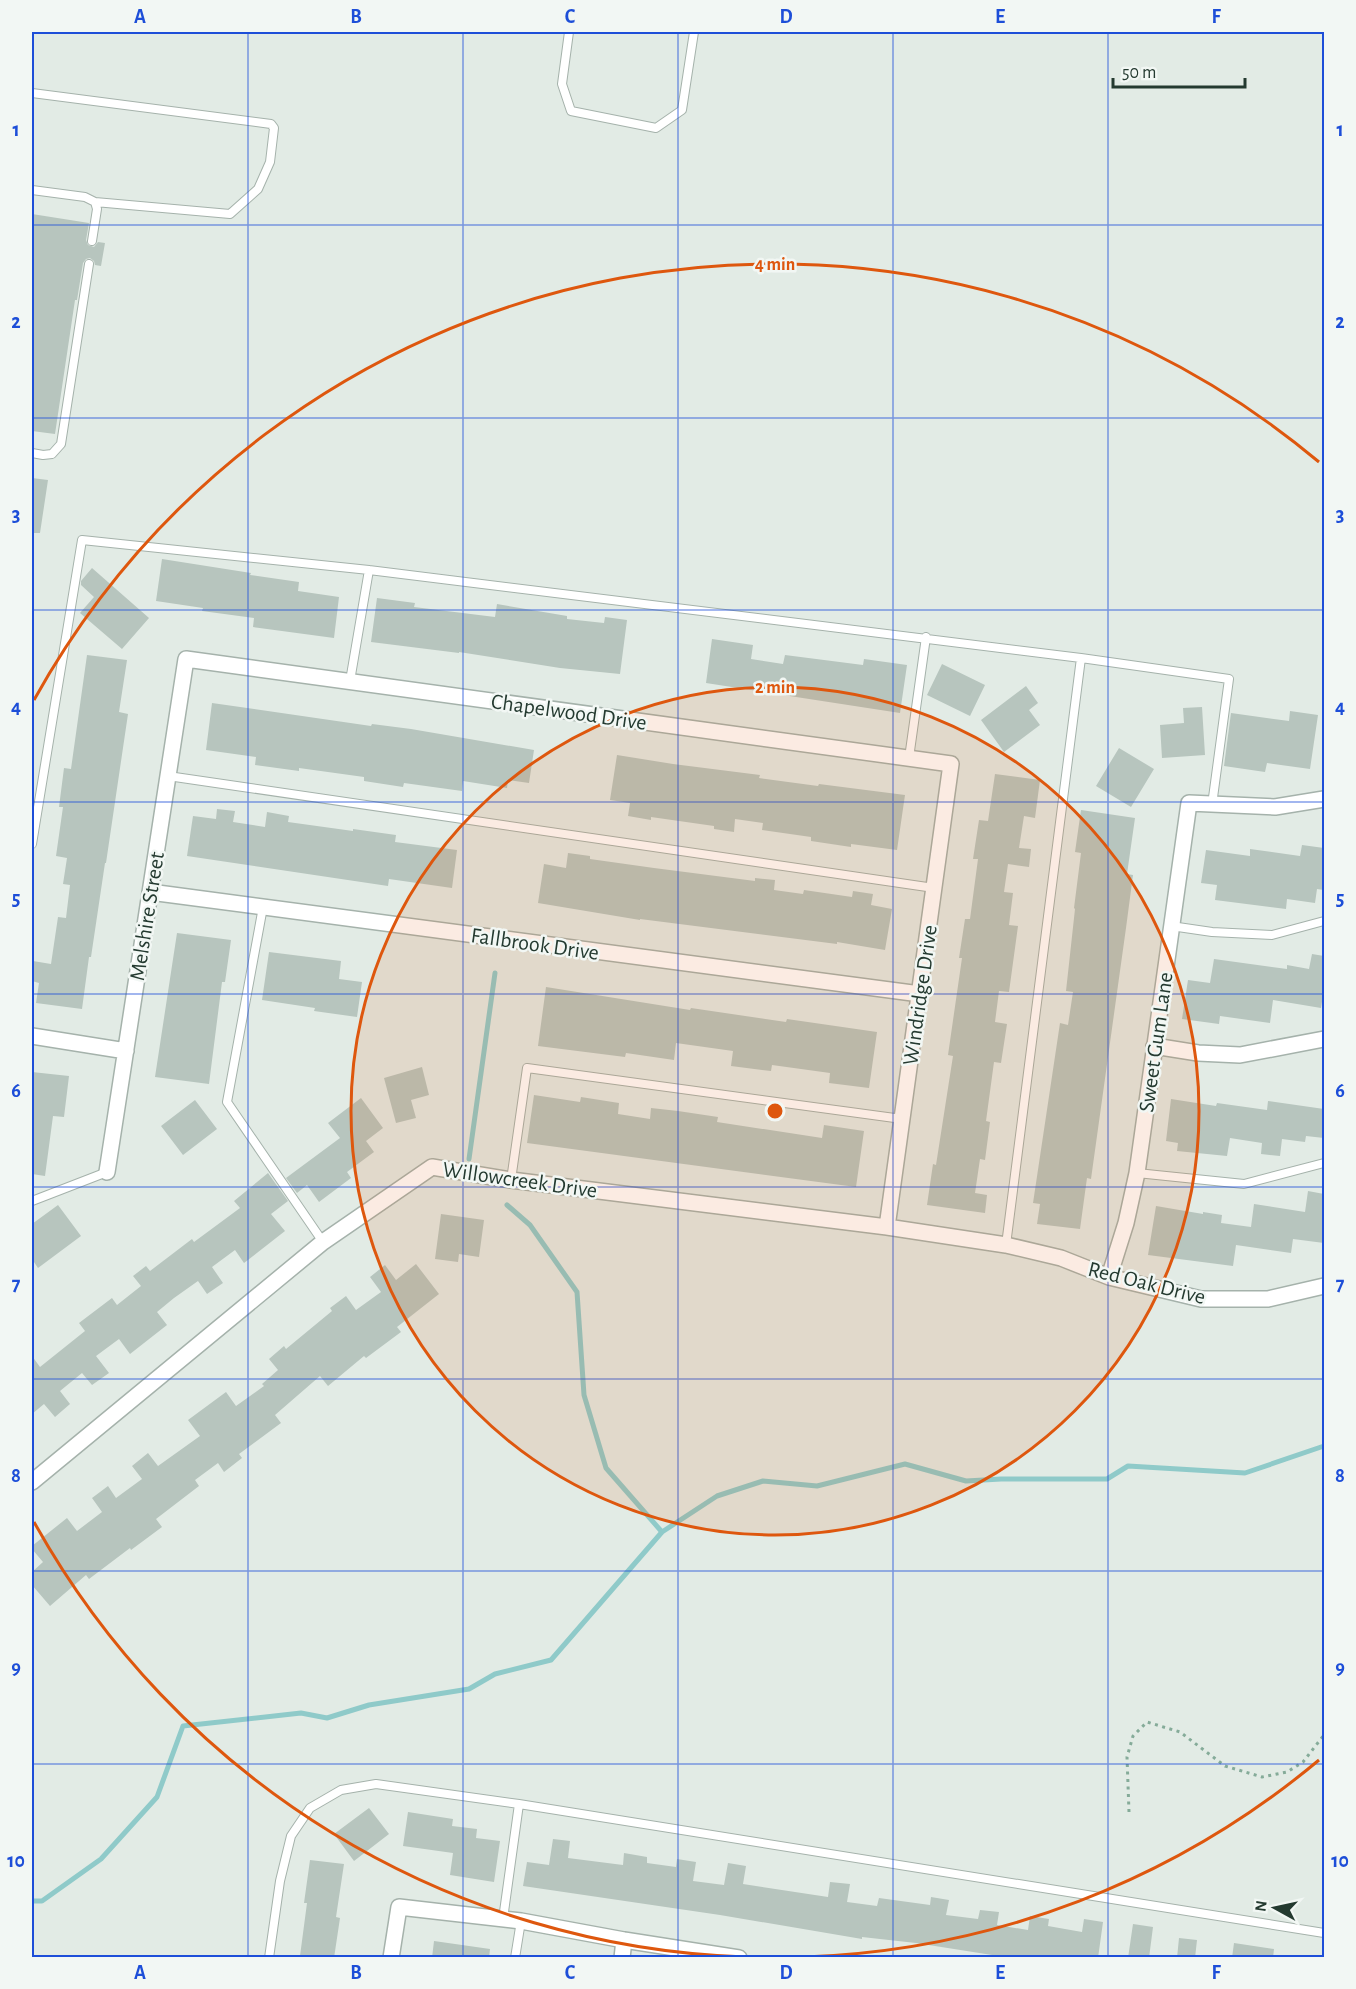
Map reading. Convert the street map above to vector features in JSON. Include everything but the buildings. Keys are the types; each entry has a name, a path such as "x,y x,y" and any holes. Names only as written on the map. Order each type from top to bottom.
{"street":[{"name":"Chapelwood Drive","path":"186,659 951,764"},
{"name":"Melshire Street","path":"107,1172 186,659"},
{"name":"Windridge Drive","path":"887,1227 951,764"},
{"path":"1212,805 1275,807 1324,798"},
{"name":"Sweet Gum Lane","path":"1109,1277 1126,1223 1137,1173 1189,803 1212,805"},
{"name":"Fallbrook Drive","path":"150,892 920,994"},
{"path":"32,1036 126,1051"},
{"path":"1154,1046 1198,1053 1240,1055 1324,1039"},
{"name":"Willowcreek Drive","path":"32,1482 323,1242 432,1167 511,1180 887,1227 1006,1245"},
{"name":"Red Oak Drive","path":"1006,1245 1061,1258 1109,1277 1201,1299 1268,1299 1324,1286"},
{"path":"391,1958 399,1907 521,1921 624,1941 739,1958"},
{"path":"622,1958 624,1941"}],"lane":[{"path":"569,32 561,84 571,111 656,128 682,110 694,32"},
{"path":"32,93 271,124 274,128 270,162 258,189 230,214 95,202 85,197 32,190"},
{"path":"92,241 97,209 95,202"},
{"path":"32,453 52,454 62,444 89,264"},
{"path":"32,844 82,540 369,570 926,638 1229,679 1212,805"},
{"path":"350,681 369,570"},
{"path":"909,758 926,638"},
{"path":"1006,1245 1081,658"},
{"path":"168,776 934,888"},
{"path":"263,907 226,1102 323,1242"},
{"path":"1171,926 1212,932 1272,934 1324,921"},
{"path":"511,1180 527,1068 902,1119"},
{"path":"1137,1173 1244,1184 1324,1163"},
{"path":"32,1201 107,1172"},
{"path":"269,1958 280,1881 291,1836 310,1808 341,1790 376,1784 519,1804 1324,1933"},
{"path":"503,1919 519,1804"},
{"path":"515,1958 521,1921"}],"path":[{"path":"1129,1812 1127,1756 1133,1736 1147,1722 1180,1732 1225,1766 1262,1777 1287,1772 1303,1762 1324,1735"}],"waterway":[{"path":"469,1159 495,973"},
{"path":"507,1205 530,1225 577,1292 584,1395 606,1468 662,1532"},
{"path":"32,1901 42,1901 101,1859 157,1797 183,1726 301,1713 327,1718 369,1705 469,1689 495,1674 551,1660 662,1532 717,1496 763,1481 817,1486 905,1464 966,1481 1107,1479 1128,1466 1245,1473 1324,1446"}]}
